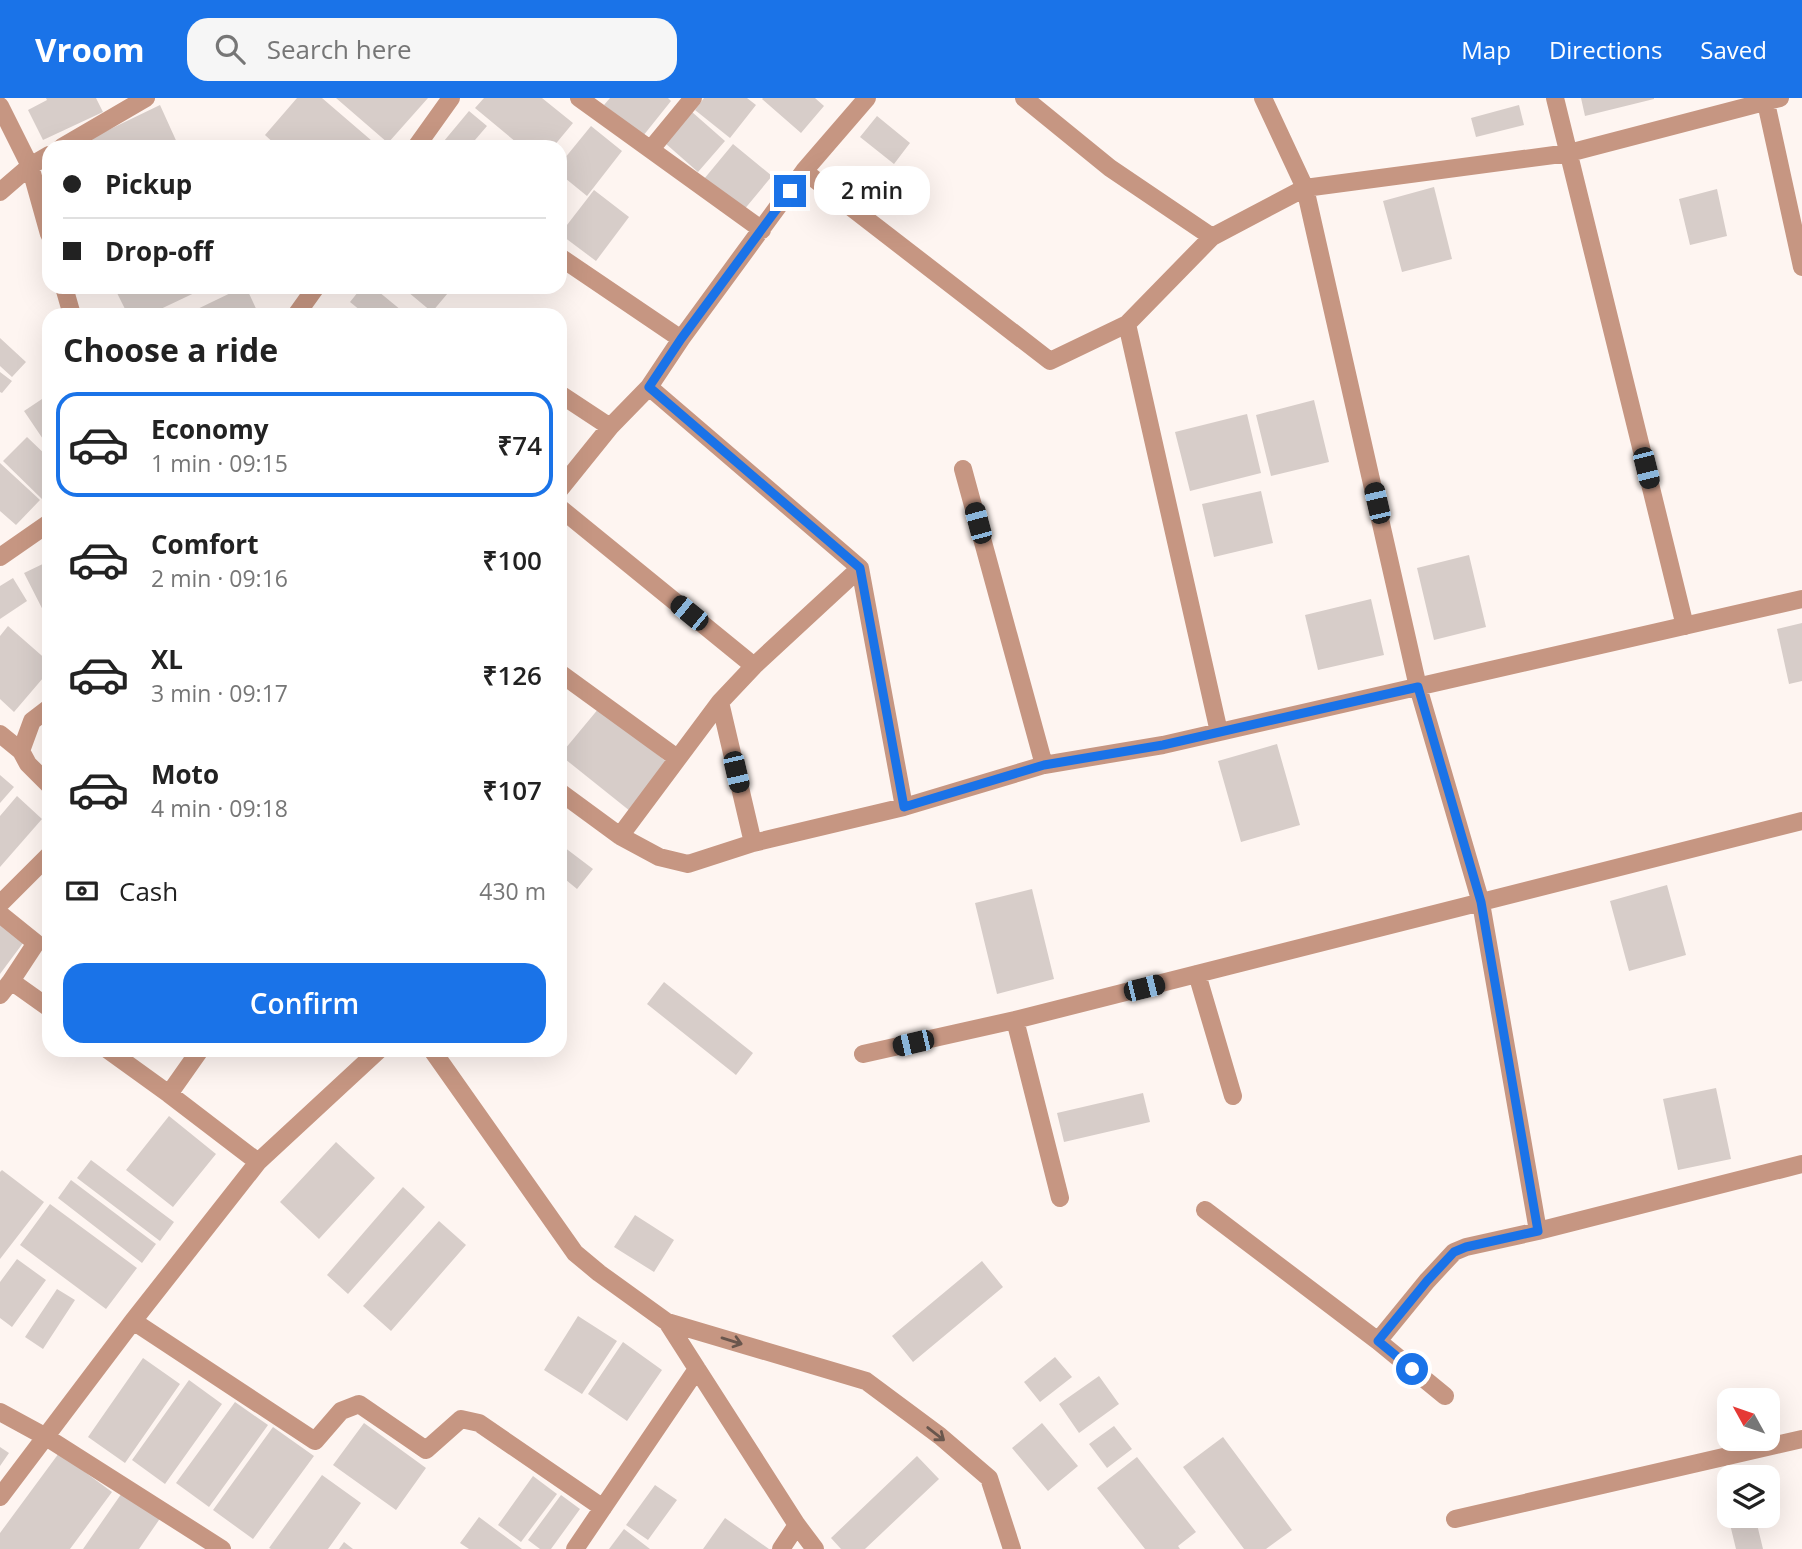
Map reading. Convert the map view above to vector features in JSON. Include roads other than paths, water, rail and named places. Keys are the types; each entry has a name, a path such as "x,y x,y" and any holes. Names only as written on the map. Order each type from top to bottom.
{"street":[{"path":"74,140 145,98"},
{"path":"421,140 451,98"},
{"path":"579,98 762,230"},
{"path":"651,149 693,98"},
{"path":"567,480 610,427 649,387 804,171 867,98"},
{"path":"1024,98 1110,168 1212,237"},
{"path":"1263,98 1305,188 1418,687 1481,902 1538,1231"},
{"path":"1555,98 1685,626"},
{"path":"804,171 1051,361 1127,324 1212,237 1305,188 1569,153 1770,99 1802,267"},
{"path":"0,106 30,166 42,209"},
{"path":"0,192 42,159"},
{"path":"567,262 681,339"},
{"path":"1127,324 1219,732"},
{"path":"649,387 860,568 904,807"},
{"path":"567,399 610,427"},
{"path":"963,470 1044,765"},
{"path":"567,514 754,666"},
{"path":"0,557 42,528"},
{"path":"620,836 720,702 754,666 860,568"},
{"path":"567,797 620,836 659,857 688,863 904,807 1044,765 1163,745 1802,599"},
{"path":"567,678 677,758"},
{"path":"720,702 753,844"},
{"path":"21,751 32,721 42,713"},
{"path":"0,734 21,751 28,764 42,778"},
{"path":"863,1054 1014,1020 1802,821"},
{"path":"0,904 42,862"},
{"path":"0,915 36,943 5,988 42,1005"},
{"path":"1196,974 1233,1096"},
{"path":"1014,1020 1059,1198"},
{"path":"118,1057 258,1161"},
{"path":"169,1094 195,1057"},
{"path":"0,1497 258,1161 371,1057"},
{"path":"437,1057 575,1253 667,1322 866,1381 940,1436 989,1478 1012,1549"},
{"path":"1378,1341 1454,1252 1802,1164"},
{"path":"1205,1210 1378,1341 1445,1396"},
{"path":"133,1321 315,1441 341,1411 359,1405 426,1450 461,1419 479,1423 603,1508"},
{"path":"667,1322 815,1549"},
{"path":"575,1549 697,1369"},
{"path":"0,1412 46,1437 222,1549"},
{"path":"1455,1519 1802,1439"},
{"path":"781,1549 797,1525"}]}
